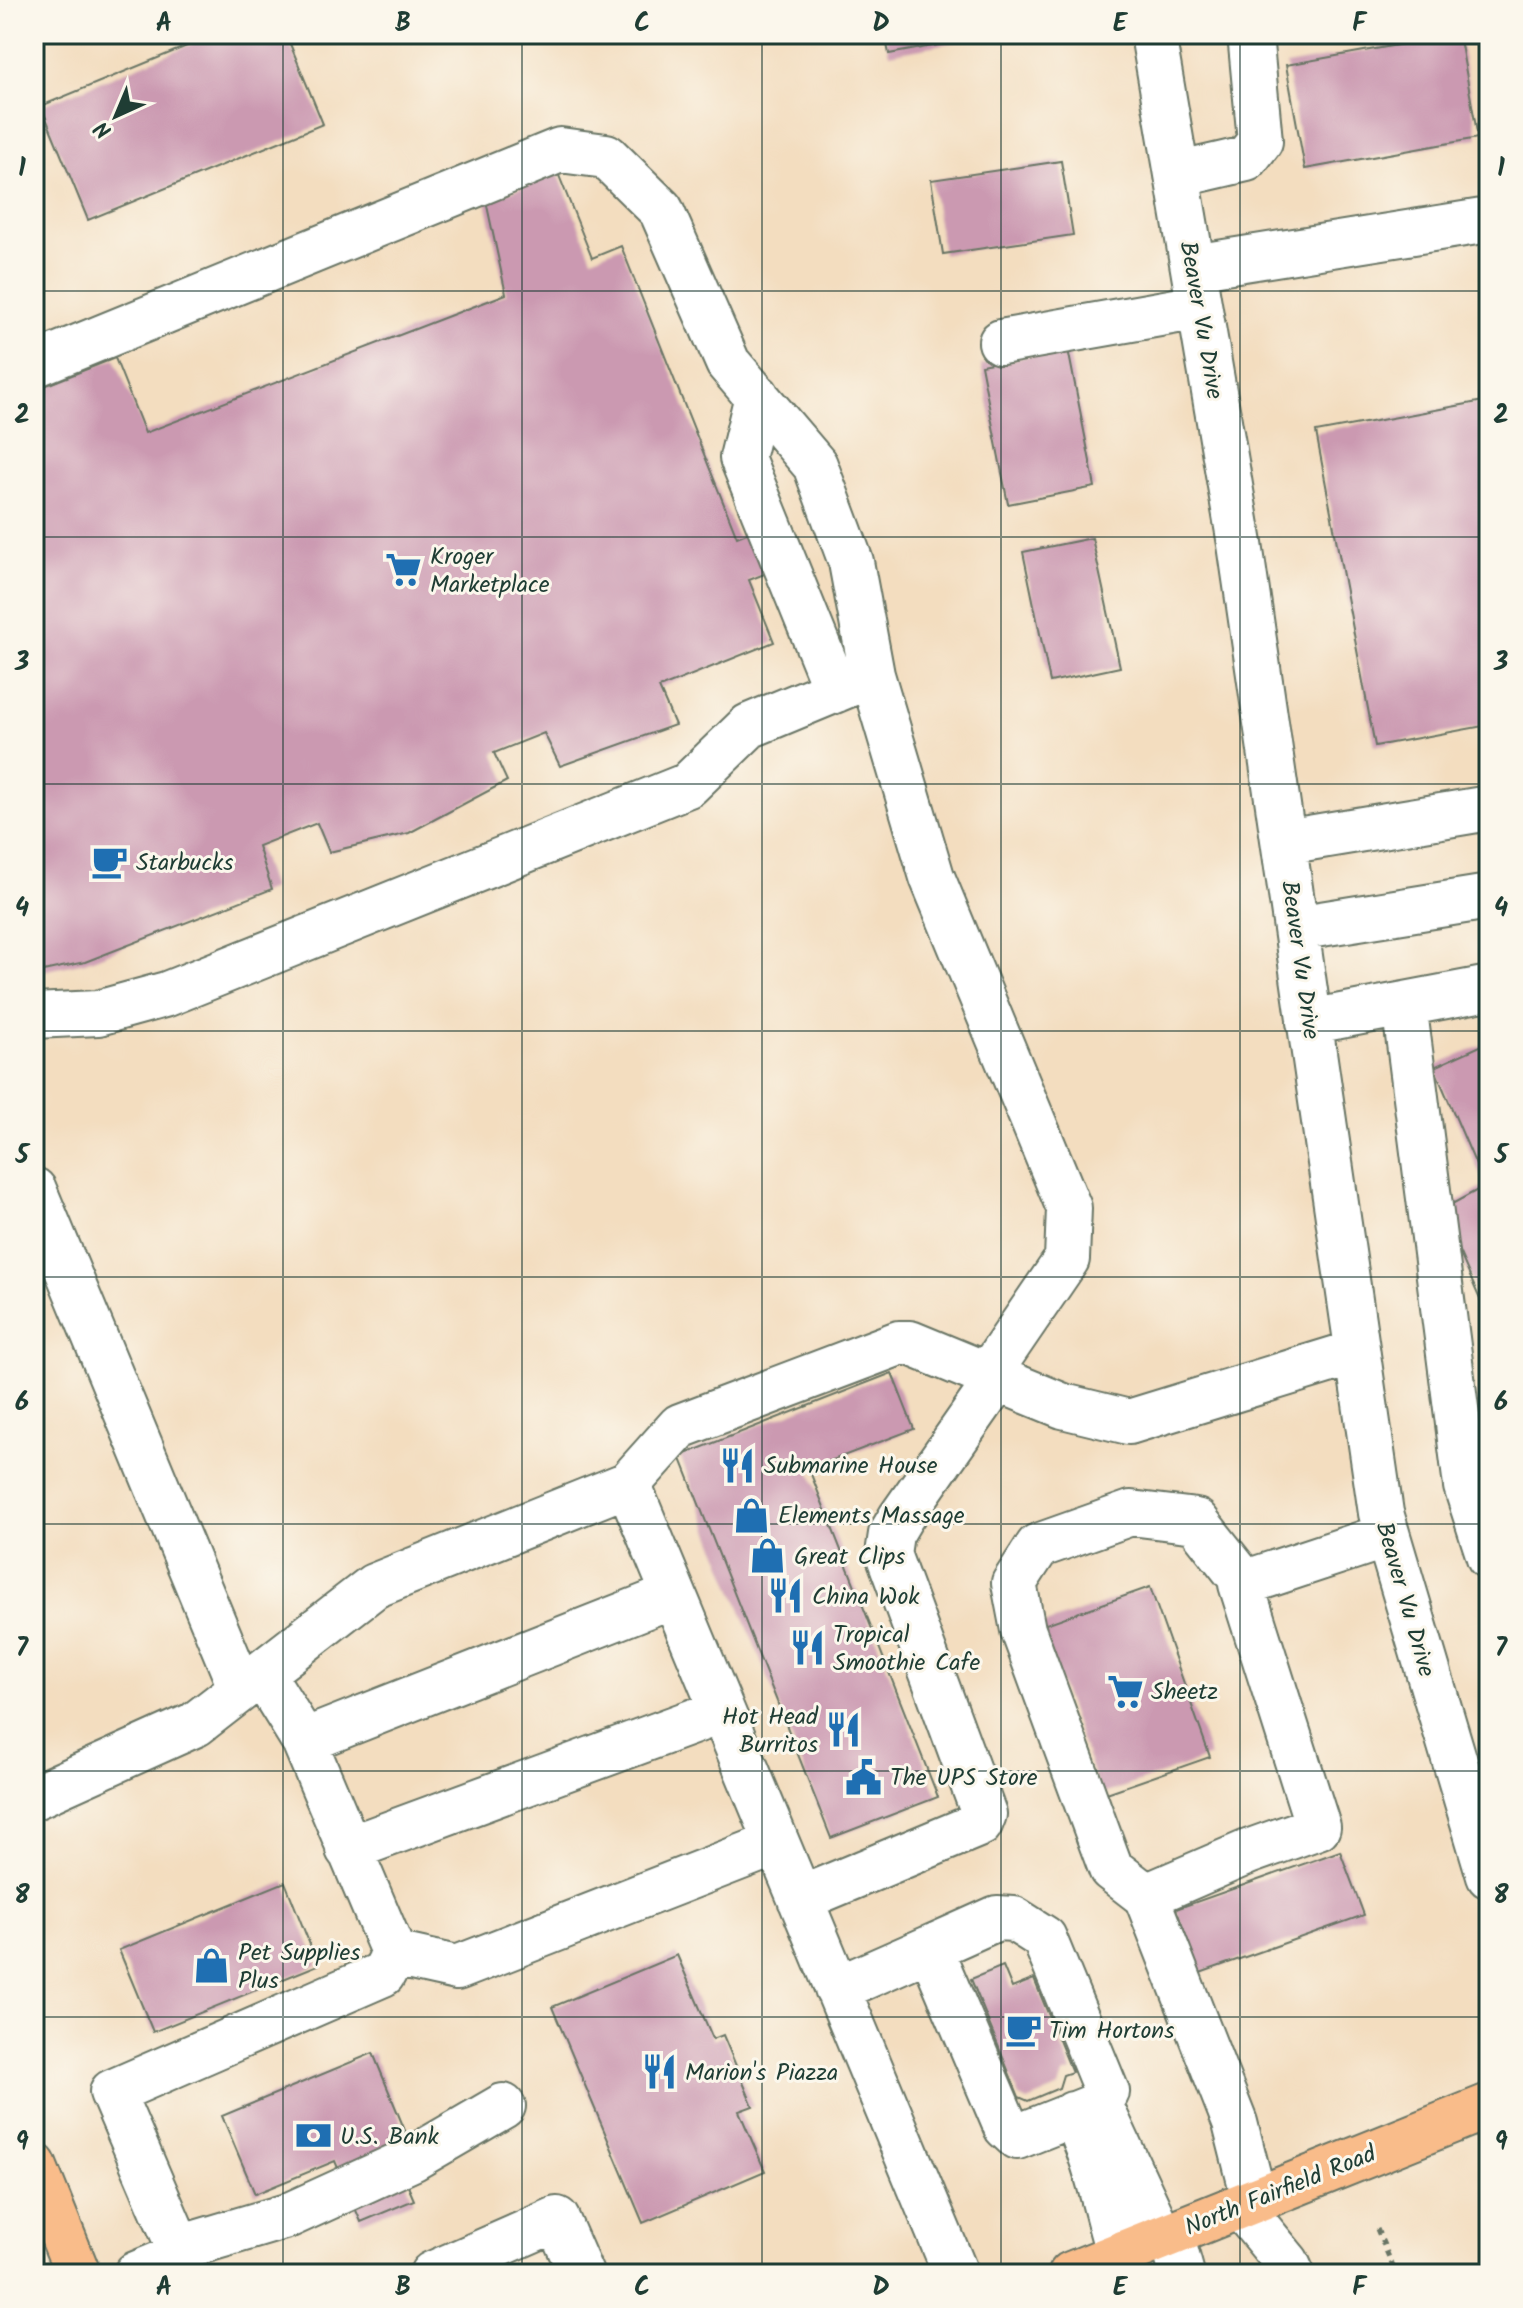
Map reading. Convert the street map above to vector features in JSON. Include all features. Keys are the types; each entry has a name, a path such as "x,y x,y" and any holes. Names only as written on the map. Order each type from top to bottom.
{"main road":[{"name":"North Fairfield Road","path":"1071,2274 1119,2255 1171,2248 1248,2204 1489,2106"},
{"path":"34,2165 78,2274"}],"street":[{"name":"Beaver Vu Drive","path":"1153,34 1285,842 1386,1536 1482,1826 1489,1876"},
{"path":"1177,175 1246,159 1260,141 1250,34"},
{"path":"34,365 560,150 606,156 661,210 728,363 815,465 851,562 854,683"},
{"path":"1001,342 1196,287 1489,220"},
{"path":"757,396 742,458 854,683 1069,1208 1067,1259 901,1517 891,1534 888,1554 984,1814 980,1824 800,1899"},
{"path":"34,1016 98,1013 167,994 688,785 749,726 854,683"},
{"path":"1285,842 1489,808"},
{"path":"1296,928 1489,897"},
{"path":"1309,1022 1489,988"},
{"path":"1404,1004 1466,1486 1489,1557"},
{"path":"34,1190 251,1681 304,1741 394,1954"},
{"path":"34,1797 196,1724 374,1586 628,1484 680,1426 899,1343 910,1343 994,1375 1063,1406 1129,1422 1357,1352"},
{"path":"628,1484 956,2274"},
{"path":"1245,1583 1196,1521 1131,1513 1038,1546 1014,1583 1023,1630 1111,1869 1146,1896 1235,2123 1248,2204 1292,2274"},
{"path":"1146,1896 1248,1852 1318,1827 1241,1584 1386,1536"},
{"path":"304,1741 674,1595"},
{"path":"348,1849 722,1711"},
{"path":"394,1954 457,1968 777,1843"},
{"path":"837,1989 997,1918 1014,1919 1044,1938 1107,2092 1087,2109 1017,2137 1006,2127 930,1948"},
{"path":"179,2248 112,2092 383,1974 394,1954"},
{"path":"136,2274 172,2259 179,2248 287,2216 412,2159 503,2106"},
{"path":"1087,2109 1171,2248"},
{"path":"1087,2109 1099,2191 1119,2255"},
{"path":"459,2268 557,2219 581,2274"}],"path":[{"path":"1377,2229 1396,2274"}],"building":[{"path":"216,34 286,34 323,124 88,220 41,106"},
{"path":"885,34 987,34 987,36 889,54"},
{"path":"1459,34 1478,138 1305,169 1286,65"},
{"path":"1061,161 1073,235 943,254 931,180"},
{"name":"Kroger Marketplace","path":"558,173 592,258 621,246 737,537 783,519 800,560 749,580 774,642 659,688 675,725 560,766 544,733 494,753 507,781 409,833 329,852 317,823 258,846 272,889 85,962 34,973 34,390 115,358 145,433 506,294 486,201"},
{"path":"1068,349 1095,487 1008,504 981,365"},
{"path":"1489,400 1489,725 1375,746 1316,432"},
{"path":"1092,538 1120,667 1050,682 1023,552"},
{"path":"1489,1042 1489,1320 1441,1210 1485,1186 1434,1067"},
{"path":"892,1373 914,1429 809,1469 938,1797 831,1838 680,1456"},
{"name":"Sheetz","path":"1150,1587 1210,1757 1101,1795 1040,1626"},
{"path":"1340,1851 1364,1915 1200,1973 1176,1909"},
{"path":"285,1882 318,1965 153,2032 119,1950"},
{"name":"Marion's Piazza","path":"677,1955 713,2039 723,2035 753,2106 739,2111 765,2171 643,2223 552,2007"},
{"name":"Tim Hortons","path":"1003,1966 1012,1988 1034,1979 1072,2072 1063,2075 1059,2088 1028,2101 1019,2097 971,1979"},
{"name":"U.S. Bank","path":"373,2053 406,2133 388,2140 414,2200 361,2222 335,2161 255,2194 222,2116"}],"place":[{"name":"Kroger Marketplace","path":"404,570"},
{"name":"Starbucks","path":"110,862"},
{"name":"Submarine House","path":"738,1465"},
{"name":"Elements Massage","path":"752,1515"},
{"name":"Great Clips","path":"768,1556"},
{"name":"China Wok","path":"786,1596"},
{"name":"Tropical Smoothie Cafe","path":"807,1648"},
{"name":"Sheetz","path":"1125,1691"},
{"name":"Hot Head Burritos","path":"844,1730"},
{"name":"The UPS Store","path":"864,1777"},
{"name":"Pet Supplies Plus","path":"212,1966"},
{"name":"Tim Hortons","path":"1023,2030"},
{"name":"Marion's Piazza","path":"659,2072"},
{"name":"U.S. Bank","path":"314,2136"}]}
